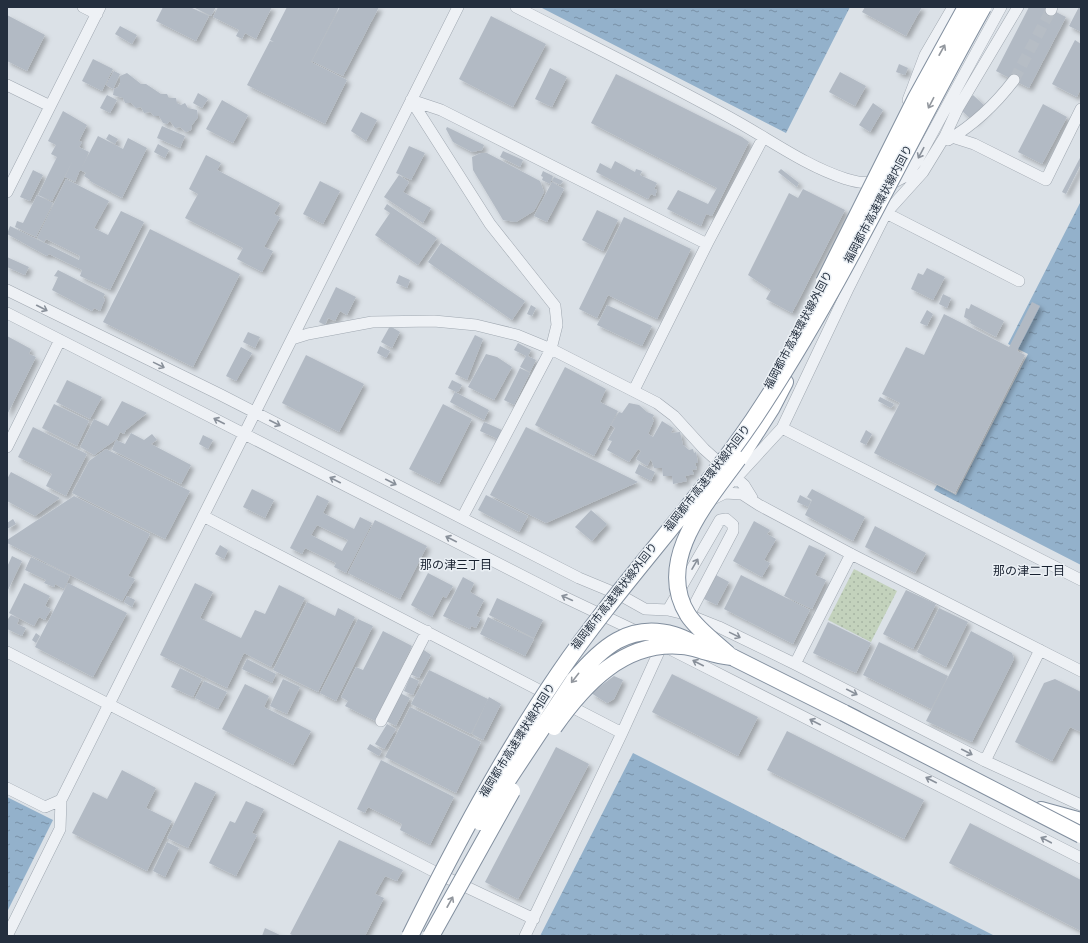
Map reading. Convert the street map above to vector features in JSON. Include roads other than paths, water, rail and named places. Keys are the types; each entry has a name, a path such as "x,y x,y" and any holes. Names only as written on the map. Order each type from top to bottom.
{"highway":[{"name":"福岡都市高速環状線外回り","path":"404,936 475,798 534,704 622,582 721,459 771,383 804,323 916,98 966,7"},
{"name":"福岡都市高速環状線内回り","path":"409,936 463,831 495,774 552,685 624,584 713,474 778,380 863,235 952,62 983,7"},
{"path":"726,654 697,623 683,600 680,572 686,541 695,520 738,459 770,409 816,326 833,288 860,217 866,196"},
{"path":"837,278 805,348 772,407 738,459 700,512 680,552 677,572 678,586 684,607 696,624 726,654 1081,835"},
{"path":"418,936 452,865 508,777 574,680 602,650 612,642 629,635 654,632 674,635 707,650 726,654 809,695 1014,802 1081,821"},
{"path":"431,936 517,783 559,720 584,688 612,664 632,654 648,649 669,645 691,647 709,653 726,654"}],"street":[{"path":"7,192 98,10 83,7"},
{"path":"7,936 60,829 61,800 458,7"},
{"path":"516,7 738,122 787,152 846,179 862,183 876,179 902,117 925,56 953,7"},
{"path":"787,152 806,166 853,187 878,191 906,176 917,161 1001,7"},
{"path":"409,936 539,689 557,664 620,595 630,588 669,532 736,478 782,428 886,213 923,172 958,108 1018,7"},
{"path":"939,145 970,127 999,100 1014,80"},
{"path":"7,85 50,106"},
{"path":"411,100 441,110 707,244"},
{"path":"411,100 490,224 555,306 557,325 551,349 462,518"},
{"path":"952,137 974,144 1046,180 1081,109"},
{"path":"634,390 707,244 763,138"},
{"path":"886,213 1019,281"},
{"path":"7,290 255,412 580,578 620,595 644,609 668,610 689,615 795,664 985,761 1081,805"},
{"path":"7,313 562,596 602,614 1081,858"},
{"path":"292,339 308,334 372,322 434,321 476,325 517,335 551,349 657,403 674,416 704,449 736,478 759,505"},
{"path":"7,447 60,340"},
{"path":"782,428 1081,580"},
{"path":"704,504 725,493 742,494 759,505 851,554 1081,671"},
{"path":"203,516 622,733"},
{"path":"668,610 720,520 726,519 733,525 733,531 689,615"},
{"path":"795,664 851,554"},
{"path":"381,721 427,631"},
{"path":"525,936 622,733 662,645"},
{"path":"985,761 1040,650"},
{"path":"7,652 441,875 534,919"},
{"path":"7,788 45,807 61,800"}],"water":[{"path":"540,7 850,7 786,133"},
{"path":"1081,201 1081,565 934,490 937,485 956,495 1028,354 1008,344"},
{"path":"633,753 995,936 540,936"},
{"path":"7,797 53,820 7,912"}],"tunnel":[{"path":"1014,80 1051,10"}],"district":[{"name":"那の津三丁目","path":"456,564"},
{"name":"那の津二丁目","path":"1029,570"}]}
